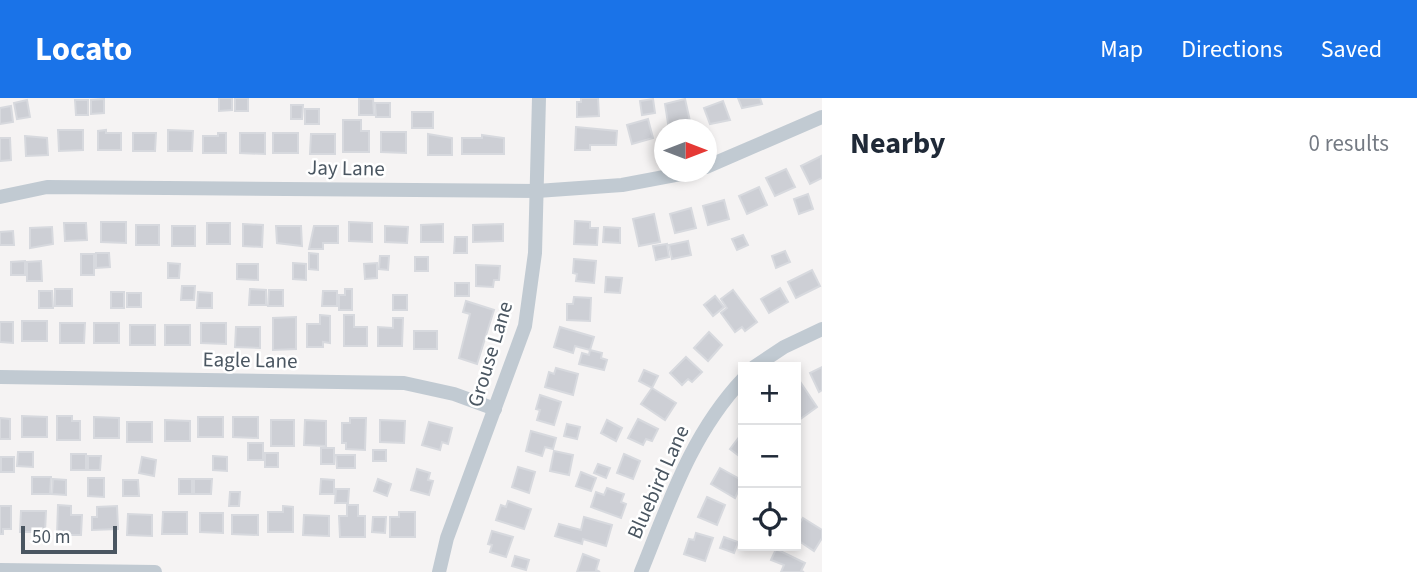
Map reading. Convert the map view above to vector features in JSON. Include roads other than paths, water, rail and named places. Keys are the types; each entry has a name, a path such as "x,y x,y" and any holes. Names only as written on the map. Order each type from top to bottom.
{"street":[{"name":"Grouse Lane","path":"439,572 447,538 525,326 533,281 539,98"},
{"path":"717,162 822,117"},
{"name":"Jay Lane","path":"0,197 47,187 537,191 622,185 654,179"},
{"path":"762,362 784,347 822,330"},
{"name":"Eagle Lane","path":"0,377 404,383 440,390 495,409"},
{"name":"Bluebird Lane","path":"641,572 689,452 738,385"},
{"path":"0,570 155,572"}]}
